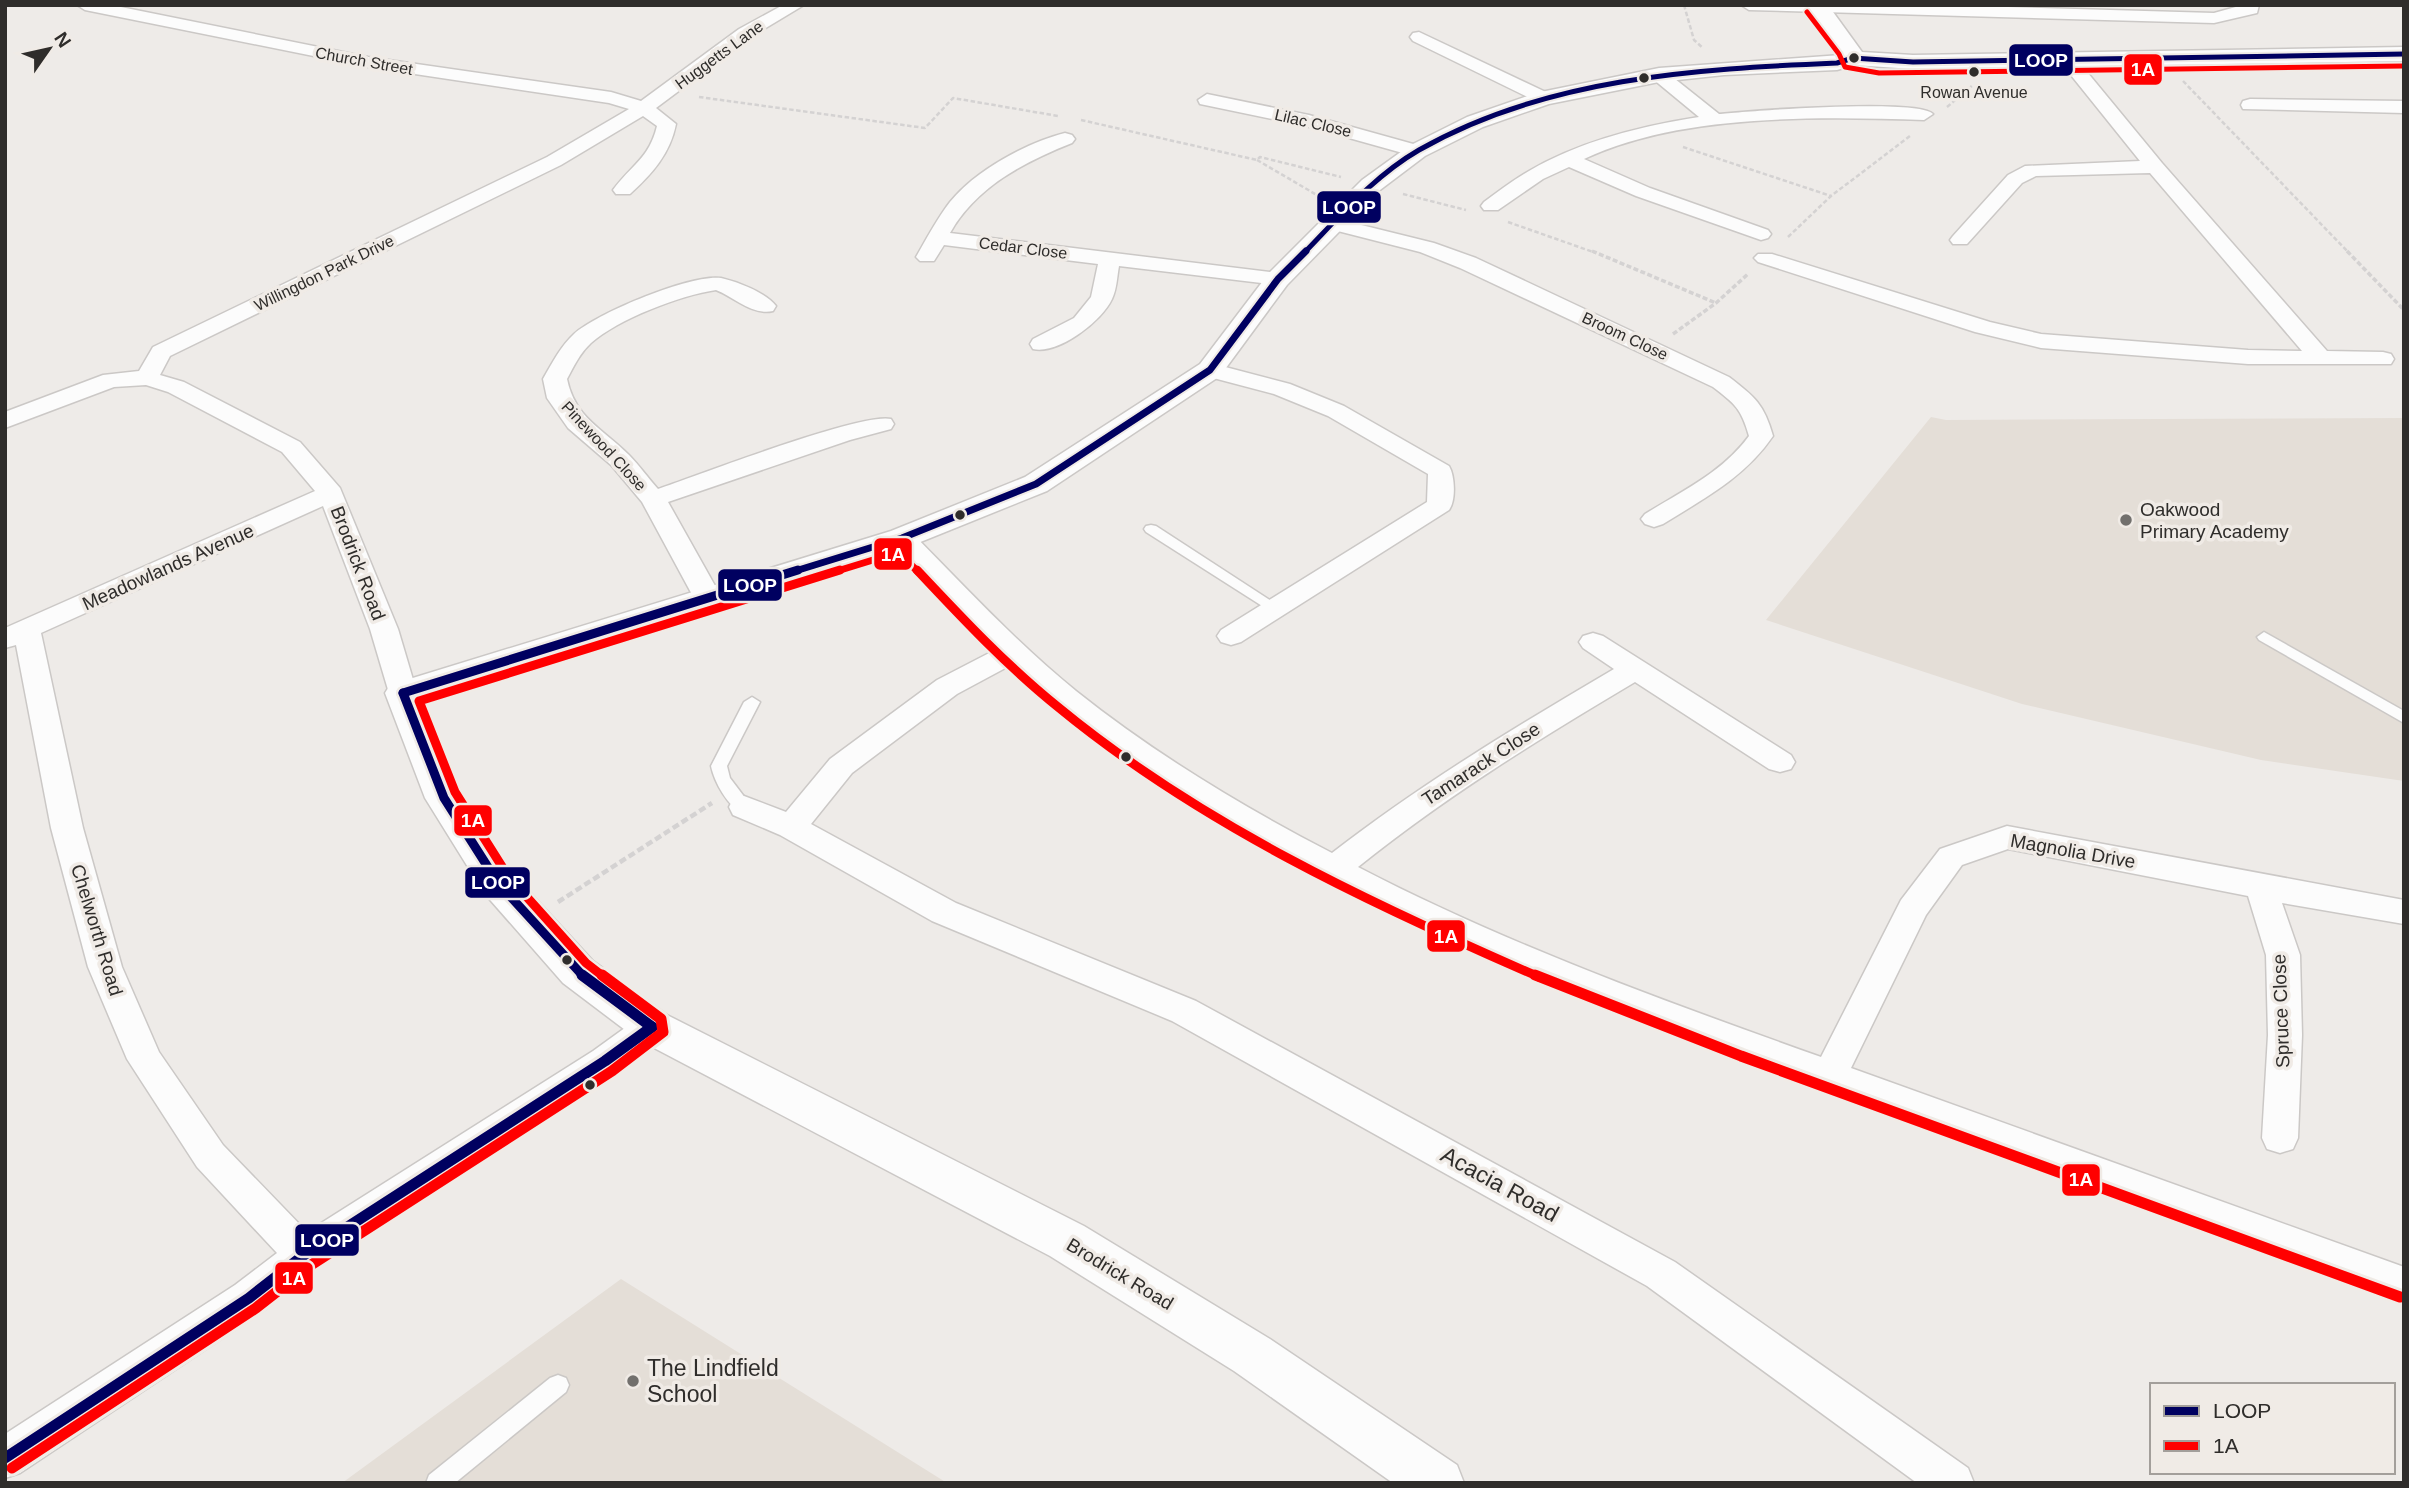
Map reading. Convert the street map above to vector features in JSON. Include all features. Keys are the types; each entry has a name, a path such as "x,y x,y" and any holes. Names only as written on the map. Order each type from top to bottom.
{"street":[{"name":"Church Street","path":"85,5 368,62 611,98 644,108"},
{"name":"Huggetts Lane","path":"644,108 745,33 796,5"},
{"path":"1749,5 2214,18 2251,9 2251,5"},
{"path":"1817,6 1850,48 1853,58"},
{"path":"1419,37 1544,98"},
{"path":"402,693 902,538 1037,484 1210,370 1278,279 1371,185 1417,150 1475,122 1544,98 1659,75 1724,68 1837,63 1853,58 1913,62 2404,54"},
{"path":"2067,58 2155,167 2320,357"},
{"path":"1659,75 1715,120"},
{"name":"Lilac Close","path":"1208,100 1310,121 1417,150"},
{"path":"2250,105 2404,107"},
{"path":"624,190 648,168 664,142 667,124 644,108"},
{"name":"Willingdon Park Drive","path":"147,379 161,352 554,161 644,108"},
{"path":"1489,213 1540,172 1604,145 1643,134 1715,120 1821,114 1904,125 1924,114"},
{"name":"Cedar Close","path":"1063,149 1041,148 990,179 959,204 932,248 1110,258 1278,279"},
{"path":"1570,160 1643,192 1761,234"},
{"path":"1960,240 2015,179 2032,170 2155,167"},
{"name":"Broom Close","path":"1339,217 1427,247 1498,276 1721,382 1745,400 1754,411 1761,436 1739,464 1654,519"},
{"path":"1041,344 1083,323 1102,298 1110,258"},
{"path":"1765,258 1983,327 2041,341 2248,357 2383,359"},
{"name":"Pinewood Close","path":"709,600 653,499 620,460 578,423 559,398 555,379 568,357 589,333 628,313 718,277 765,306"},
{"path":"1210,370 1282,389 1336,411 1440,471 1440,505 1231,636"},
{"path":"5,421 111,380 147,379"},
{"name":"Brodrick Road","path":"147,379 176,387 291,447 331,493 379,617 402,693 444,798 498,883 578,972 652,1027 1067,1241 1252,1355 1438,1483"},
{"name":"Pinewood Close","path":"653,499 838,428 882,424"},
{"name":"Meadowlands Avenue","path":"16,635 331,493"},
{"path":"902,538 1015,652 1091,718 1204,794 1334,869 1539,965 1829,1076 2404,1286"},
{"name":"Chelworth Road","path":"16,635 105,967 145,1059 210,1156 304,1255"},
{"path":"1593,642 1780,762"},
{"path":"791,827 841,766 947,687 1015,652"},
{"name":"Tamarack Close","path":"1334,869 1413,808 1517,739 1635,669"},
{"name":"Acacia Road","path":"744,807 791,827 944,912 1184,1011 1649,1267 1953,1483"},
{"name":"Magnolia Drive","path":"1829,1076 1913,909 1951,857 2007,836 2261,887 2404,912"},
{"name":"Spruce Close","path":"2261,887 2283,955 2285,1035 2280,1138"},
{"path":"5,1458 249,1298 304,1255 605,1061 652,1027"}],"lane":[{"path":"1151,528 1275,608"},
{"path":"2264,637 2404,718"},
{"path":"744,807 722,779 719,766 752,702"},
{"path":"437,1483 558,1385"}],"path":[{"path":"1684,5 1694,40 1724,68"},
{"path":"2160,57 2404,310"},
{"path":"1945,108 2005,59"},
{"path":"667,92 925,128 953,98 1058,116"},
{"path":"1071,118 1257,159 1339,217"},
{"path":"1652,349 1716,303 1904,125"},
{"path":"1643,134 1831,196"},
{"path":"1257,159 1260,157 1489,213 1572,243 1716,303"},
{"path":"530,919 722,796 744,807"}],"shaded area":[{"name":"Oakwood Primary Academy","path":"1931,417 1946,420 2404,418 2404,781 2261,760 2022,704 1766,620"},
{"name":"The Lindfield School","path":"621,1279 947,1483 342,1483"}],"transit line":[{"name":"1A","path":"1807,12 1839,54 1845,67 1879,73 2404,66"},
{"name":"LOOP","path":"403,693 902,538 1036,484 1210,370 1278,279 1371,185 1417,151 1475,122 1544,98 1659,75 1724,68 1837,63 1853,58 1913,62 2404,54"},
{"name":"1A","path":"12,1468 256,1308 311,1265 612,1071 663,1032 661,1019 586,963 508,876 455,792 419,701 899,552 1034,688 1084,728 1171,788 1260,843 1353,892 1545,979 1741,1056 2400,1297"},
{"name":"LOOP","path":"403,693 444,798 498,883 578,972 652,1027"},
{"name":"LOOP","path":"5,1458 249,1298 304,1255 605,1061 652,1027"}],"place":[{"name":"Rowan Avenue","path":"1974,72"},
{"name":"Oakwood Primary Academy","path":"2126,520"},
{"name":"The Lindfield School","path":"633,1381"}]}
